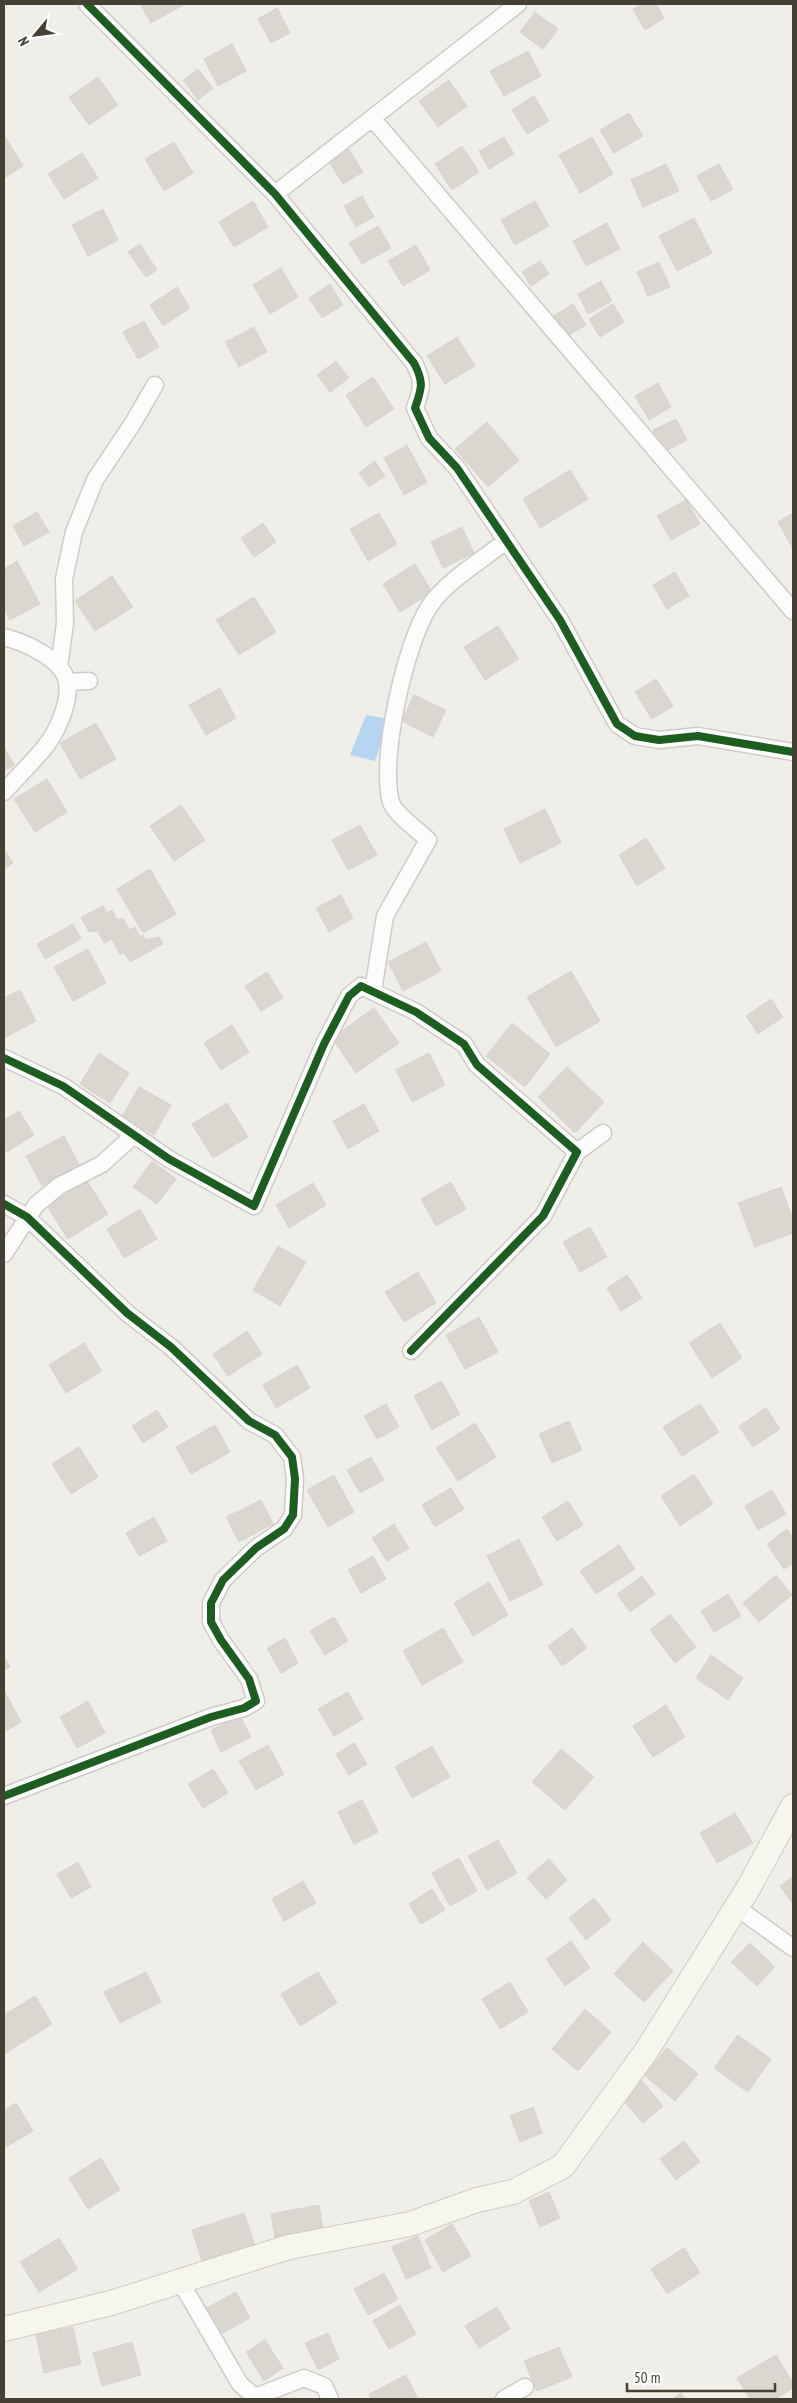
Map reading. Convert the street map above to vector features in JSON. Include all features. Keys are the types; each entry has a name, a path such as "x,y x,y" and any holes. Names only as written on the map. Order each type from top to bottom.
{"main road":[{"path":"4,2329 111,2303 289,2247 410,2224 477,2200 513,2192 563,2166 647,2050 736,1907 793,1806"}],"street":[{"path":"87,4 275,194 414,363 422,377 420,392 414,408 429,438 457,468 560,620 617,724 635,736 659,740 698,736 793,752"},
{"path":"275,194 518,4"},
{"path":"372,118 793,611"},
{"path":"58,667 65,623 64,579 74,532 95,480 133,423 155,385"},
{"path":"373,991 384,916 428,840 391,805 387,781 393,721 414,634 429,606 506,541"},
{"path":"4,637 21,642 44,655 58,667 67,682 65,704 60,723 46,746 4,792"},
{"path":"67,682 89,681"},
{"path":"4,1058 63,1086 169,1159 254,1206 304,1088 349,996 361,986 416,1012 464,1044 477,1065 577,1152"},
{"path":"411,1351 543,1216 577,1152 603,1133"},
{"path":"4,1254 26,1217 36,1205 58,1186 102,1164 134,1135"},
{"path":"4,1204 26,1217 127,1313 171,1348 249,1421 275,1435 292,1457 295,1479 293,1515 284,1529 256,1548 223,1580 211,1603 211,1622 221,1640 249,1679 256,1701 244,1708 211,1717 4,1796"},
{"path":"736,1907 793,1948"},
{"path":"180,2281 240,2384 255,2397 304,2378 324,2386 330,2399"},
{"path":"504,2399 525,2387"}],"water":[{"path":"366,715 389,719 375,761 350,755"}],"building":[{"path":"140,4 185,4 151,23"},
{"path":"643,4 656,4 664,18 645,30 633,9"},
{"path":"277,8 290,33 271,43 258,19"},
{"path":"535,12 558,29 543,49 520,32"},
{"path":"232,44 246,71 218,86 204,59"},
{"path":"528,51 541,76 504,96 490,71"},
{"path":"198,69 213,88 198,100 183,80"},
{"path":"98,77 118,105 89,125 69,97"},
{"path":"449,80 467,106 438,127 419,101"},
{"path":"534,96 549,121 527,134 512,110"},
{"path":"629,113 643,136 614,153 600,130"},
{"path":"4,135 23,166 4,178"},
{"path":"504,137 514,154 489,169 479,151"},
{"path":"592,137 613,174 580,193 559,155"},
{"path":"174,142 193,173 164,191 145,159"},
{"path":"462,146 479,172 452,190 435,164"},
{"path":"348,148 363,172 343,184 328,160"},
{"path":"82,153 98,178 64,199 48,174"},
{"path":"666,164 679,191 643,207 631,180"},
{"path":"719,164 733,189 711,201 697,176"},
{"path":"362,196 374,217 356,227 344,206"},
{"path":"253,201 268,227 234,247 219,222"},
{"path":"535,201 549,226 515,245 501,220"},
{"path":"103,209 118,240 88,256 72,225"},
{"path":"694,218 712,253 677,271 659,236"},
{"path":"607,223 620,249 586,266 573,241"},
{"path":"378,226 391,248 362,264 349,243"},
{"path":"140,244 157,270 146,277 128,252"},
{"path":"416,245 430,270 403,286 388,261"},
{"path":"540,261 549,274 531,286 522,272"},
{"path":"659,262 670,287 648,296 637,272"},
{"path":"281,268 298,297 270,314 253,285"},
{"path":"601,281 612,301 588,314 578,294"},
{"path":"330,284 343,305 322,318 309,298"},
{"path":"177,287 190,308 163,326 150,305"},
{"path":"573,304 586,325 566,337 554,316"},
{"path":"613,304 624,322 600,337 589,319"},
{"path":"144,321 159,347 138,359 123,332"},
{"path":"254,327 267,352 239,367 225,342"},
{"path":"457,337 475,366 445,384 427,356"},
{"path":"336,361 349,378 330,392 317,375"},
{"path":"373,377 394,409 366,427 346,395"},
{"path":"658,383 671,407 649,420 635,396"},
{"path":"676,419 687,440 664,452 653,430"},
{"path":"487,422 519,460 488,487 455,449"},
{"path":"407,445 427,482 404,495 384,458"},
{"path":"375,461 385,476 369,487 359,473"},
{"path":"570,470 588,499 540,528 523,499"},
{"path":"686,500 700,524 671,540 657,516"},
{"path":"37,512 49,532 24,546 13,526"},
{"path":"379,513 397,544 368,561 350,529"},
{"path":"793,513 793,549 778,522"},
{"path":"263,523 276,542 254,557 241,538"},
{"path":"462,527 474,553 443,568 431,542"},
{"path":"17,561 40,604 10,620 4,609 4,569"},
{"path":"415,564 432,592 400,612 383,584"},
{"path":"675,572 689,596 667,609 653,585"},
{"path":"112,576 133,607 95,631 75,601"},
{"path":"254,597 276,632 239,655 216,620"},
{"path":"498,626 519,659 485,680 464,647"},
{"path":"656,679 673,706 652,719 635,692"},
{"path":"220,688 236,718 206,735 189,705"},
{"path":"414,695 446,710 433,737 402,721"},
{"path":"96,723 116,759 80,779 60,743"},
{"path":"4,747 14,765 4,771"},
{"path":"47,779 67,812 35,832 14,799"},
{"path":"181,805 205,840 174,861 150,826"},
{"path":"545,809 561,843 520,863 504,829"},
{"path":"360,825 377,855 348,870 332,840"},
{"path":"646,838 665,868 637,886 619,855"},
{"path":"4,849 13,863 4,869"},
{"path":"150,869 176,914 143,933 117,889"},
{"path":"341,895 353,918 329,932 316,908"},
{"path":"103,906 107,913 112,910 117,920 123,918 129,930 135,927 140,937 143,935 145,940 159,937 163,944 130,962 124,952 120,955 112,939 104,943 98,931 89,932 81,917"},
{"path":"73,924 81,939 45,959 37,944"},
{"path":"426,942 441,971 403,991 388,962"},
{"path":"88,949 106,983 73,1001 54,967"},
{"path":"571,971 600,1021 556,1047 527,997"},
{"path":"267,972 283,998 261,1011 245,986"},
{"path":"20,990 36,1021 4,1038 4,998"},
{"path":"771,999 783,1017 758,1034 746,1016"},
{"path":"374,1008 399,1043 356,1073 332,1038"},
{"path":"512,1023 550,1054 525,1087 486,1056"},
{"path":"232,1025 249,1052 221,1070 204,1043"},
{"path":"99,1053 129,1073 110,1103 80,1084"},
{"path":"429,1053 445,1085 412,1102 396,1070"},
{"path":"567,1067 604,1102 575,1133 538,1097"},
{"path":"139,1087 171,1105 154,1135 122,1117"},
{"path":"227,1103 248,1137 213,1158 192,1124"},
{"path":"364,1104 379,1131 348,1149 333,1121"},
{"path":"19,1111 34,1135 7,1152 4,1147 4,1120"},
{"path":"64,1136 80,1166 42,1186 26,1156"},
{"path":"152,1161 176,1179 157,1204 133,1187"},
{"path":"87,1181 108,1214 68,1239 47,1206"},
{"path":"451,1182 466,1209 436,1226 421,1199"},
{"path":"313,1183 326,1205 289,1228 276,1205"},
{"path":"781,1187 793,1219 793,1233 755,1247 738,1203"},
{"path":"140,1209 157,1239 124,1258 107,1229"},
{"path":"590,1227 607,1257 580,1272 563,1242"},
{"path":"278,1246 306,1262 280,1306 253,1290"},
{"path":"418,1272 436,1303 404,1322 385,1292"},
{"path":"627,1275 642,1298 621,1311 607,1288"},
{"path":"479,1317 498,1352 465,1369 446,1335"},
{"path":"720,1323 742,1358 712,1378 689,1343"},
{"path":"247,1331 262,1354 228,1376 213,1354"},
{"path":"84,1343 102,1371 66,1393 49,1365"},
{"path":"297,1365 310,1388 276,1408 263,1385"},
{"path":"441,1381 460,1414 432,1430 414,1396"},
{"path":"386,1404 399,1427 377,1439 364,1416"},
{"path":"700,1404 719,1432 682,1456 663,1427"},
{"path":"766,1408 780,1429 753,1447 739,1426"},
{"path":"157,1410 168,1427 143,1443 132,1426"},
{"path":"569,1421 582,1450 552,1463 539,1434"},
{"path":"475,1423 496,1457 458,1481 436,1448"},
{"path":"215,1425 230,1452 191,1474 176,1447"},
{"path":"79,1447 98,1477 71,1494 52,1464"},
{"path":"371,1457 384,1480 360,1493 347,1470"},
{"path":"694,1474 713,1504 680,1526 661,1496"},
{"path":"334,1475 354,1512 328,1527 307,1490"},
{"path":"451,1488 464,1509 435,1527 422,1505"},
{"path":"772,1490 786,1514 758,1530 745,1506"},
{"path":"261,1500 273,1524 239,1542 226,1517"},
{"path":"568,1501 583,1525 557,1541 542,1517"},
{"path":"154,1517 167,1541 139,1556 126,1533"},
{"path":"394,1524 409,1548 387,1561 372,1538"},
{"path":"787,1529 793,1538 793,1563 784,1569 767,1544"},
{"path":"519,1539 543,1585 510,1601 487,1556"},
{"path":"619,1545 635,1569 596,1594 580,1571"},
{"path":"373,1556 386,1579 361,1593 348,1570"},
{"path":"776,1575 792,1595 759,1622 743,1603"},
{"path":"642,1576 655,1594 630,1612 617,1594"},
{"path":"489,1582 508,1615 473,1636 454,1603"},
{"path":"728,1594 741,1616 714,1632 701,1611"},
{"path":"670,1614 696,1647 675,1663 650,1630"},
{"path":"334,1617 348,1641 325,1655 310,1631"},
{"path":"443,1628 463,1662 422,1685 403,1651"},
{"path":"572,1628 587,1648 562,1666 548,1646"},
{"path":"285,1638 298,1663 281,1673 267,1648"},
{"path":"711,1655 743,1678 728,1700 696,1678"},
{"path":"4,1656 10,1667 4,1670"},
{"path":"348,1692 363,1719 334,1736 318,1709"},
{"path":"4,1693 21,1722 4,1732"},
{"path":"88,1701 105,1733 77,1748 60,1717"},
{"path":"666,1705 685,1737 653,1757 633,1726"},
{"path":"240,1716 251,1737 221,1752 211,1730"},
{"path":"354,1743 367,1764 349,1775 336,1754"},
{"path":"268,1745 284,1774 256,1790 239,1761"},
{"path":"432,1746 450,1777 412,1798 395,1767"},
{"path":"561,1749 594,1777 565,1810 532,1782"},
{"path":"213,1769 228,1793 203,1808 188,1784"},
{"path":"362,1800 378,1832 354,1844 338,1812"},
{"path":"735,1813 753,1843 717,1863 700,1833"},
{"path":"498,1840 517,1873 487,1890 468,1856"},
{"path":"459,1858 477,1891 450,1906 432,1873"},
{"path":"549,1859 567,1880 546,1899 527,1878"},
{"path":"78,1862 91,1887 71,1898 57,1874"},
{"path":"793,1876 793,1904 780,1886"},
{"path":"303,1881 316,1903 284,1921 272,1899"},
{"path":"432,1889 445,1910 421,1924 409,1904"},
{"path":"594,1898 611,1920 586,1940 569,1918"},
{"path":"571,1941 590,1968 565,1986 546,1959"},
{"path":"643,1942 673,1971 644,2002 614,1974"},
{"path":"750,1943 775,1967 757,1986 731,1962"},
{"path":"146,1972 161,2002 120,2023 104,1992"},
{"path":"318,1972 337,2003 300,2026 281,1994"},
{"path":"510,1982 528,2012 500,2029 482,1999"},
{"path":"35,1996 52,2024 4,2054 4,2015"},
{"path":"585,2009 611,2032 578,2071 552,2049"},
{"path":"738,2035 771,2059 748,2092 714,2068"},
{"path":"667,2048 698,2074 675,2101 644,2075"},
{"path":"641,2080 663,2106 643,2123 621,2098"},
{"path":"16,2103 33,2131 4,2148 4,2111"},
{"path":"533,2107 542,2133 520,2142 510,2116"},
{"path":"684,2141 700,2162 676,2180 660,2159"},
{"path":"101,2158 120,2190 88,2209 69,2178"},
{"path":"549,2192 560,2218 540,2227 529,2201"},
{"path":"319,2205 323,2229 275,2238 271,2214"},
{"path":"244,2213 256,2248 203,2264 192,2230"},
{"path":"452,2224 471,2256 443,2272 425,2240"},
{"path":"418,2236 431,2268 406,2279 392,2247"},
{"path":"59,2238 78,2269 39,2292 20,2262"},
{"path":"684,2248 700,2273 667,2294 651,2269"},
{"path":"384,2273 398,2299 368,2315 354,2289"},
{"path":"236,2292 250,2318 217,2336 203,2310"},
{"path":"400,2305 416,2334 389,2349 373,2321"},
{"path":"497,2307 510,2329 479,2348 465,2326"},
{"path":"73,2327 81,2364 44,2373 36,2335"},
{"path":"328,2333 339,2359 318,2370 305,2343"},
{"path":"265,2340 283,2368 264,2381 246,2352"},
{"path":"132,2342 141,2375 102,2386 93,2353"},
{"path":"559,2347 572,2377 537,2391 524,2361"},
{"path":"776,2355 793,2383 793,2388 775,2399 750,2399 737,2378"},
{"path":"406,2375 418,2399 371,2399 369,2394"},
{"path":"681,2393 685,2399 672,2399"}],"cycle path":[{"path":"87,4 275,194 414,363 421,380 415,408 429,438 457,468 560,620 617,724 635,736 659,740 698,736 793,752"},
{"path":"4,1058 63,1086 169,1159 254,1206 324,1044 349,996 361,986 416,1012 464,1044 477,1065 577,1152 543,1216 411,1351"},
{"path":"4,1204 27,1217 127,1313 171,1347 249,1421 275,1435 292,1457 295,1479 293,1515 284,1529 256,1548 223,1580 211,1603 211,1622 221,1640 249,1679 256,1701 244,1708 211,1717 4,1796"}]}
